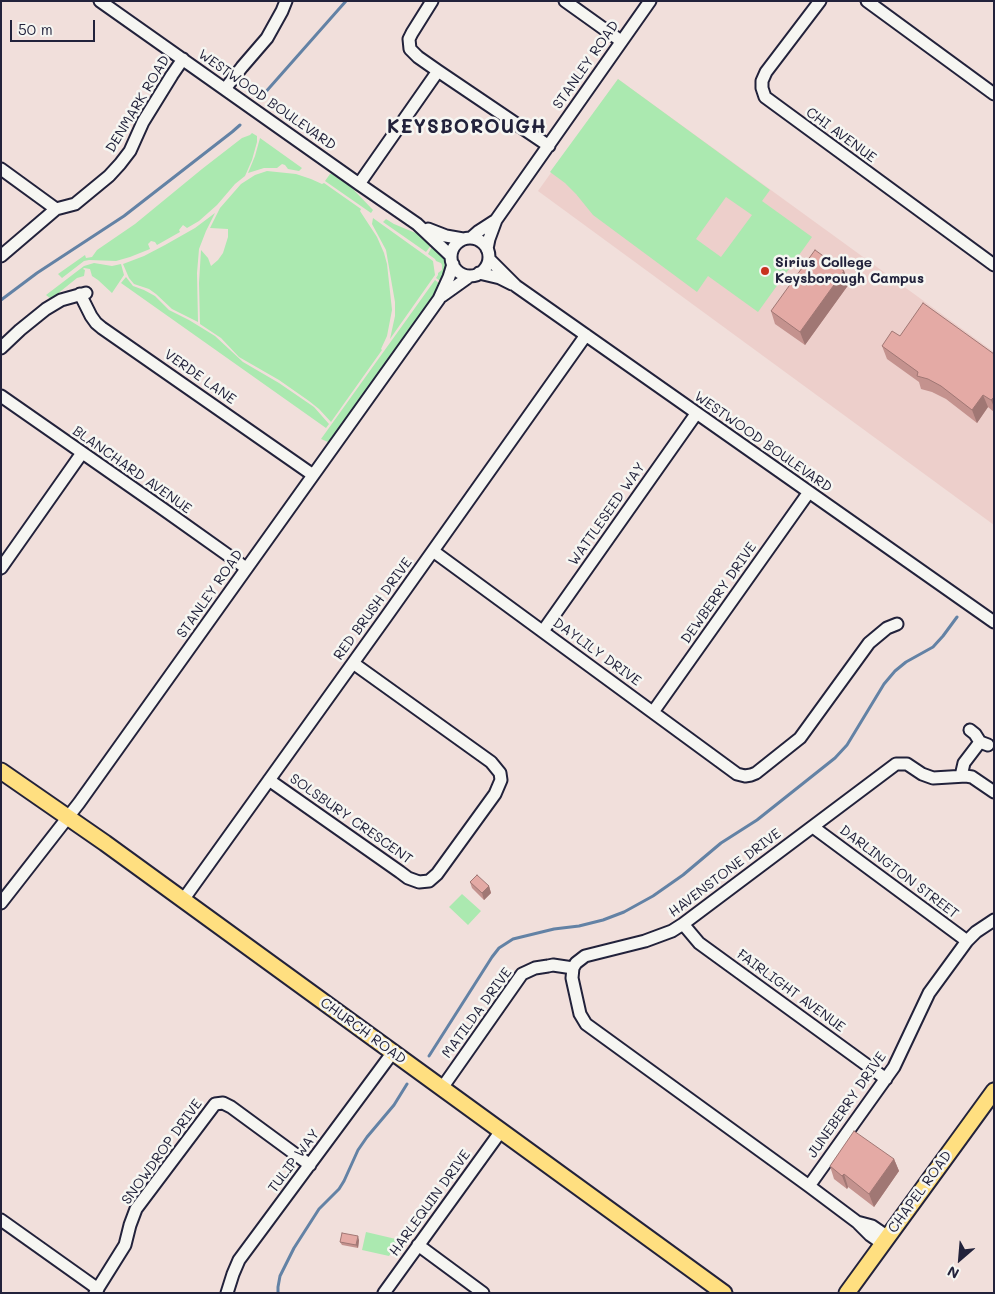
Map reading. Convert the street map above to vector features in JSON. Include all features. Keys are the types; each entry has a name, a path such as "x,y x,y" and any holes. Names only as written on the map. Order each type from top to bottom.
{"main road":[{"name":"CHURCH ROAD","path":"1,771 183,900 724,1293"},
{"name":"CHAPEL ROAD","path":"847,1293 994,1091"}],"street":[{"name":"WESTWOOD BOULEVARD","path":"100,1 417,224 440,234 467,239"},
{"path":"225,89 267,38 286,1"},
{"path":"432,1 409,39 410,49 438,71 549,146"},
{"path":"565,1 621,41"},
{"name":"STANLEY ROAD","path":"488,254 489,239 496,220 650,1"},
{"name":"CHI AVENUE","path":"820,1 766,72 762,81 765,98 994,265"},
{"path":"867,1 994,94"},
{"name":"DENMARK ROAD","path":"1,256 56,209 75,204 120,164 130,151 142,122 183,59"},
{"path":"359,184 438,71"},
{"path":"1,169 56,209"},
{"name":"STANLEY ROAD","path":"467,239 496,220"},
{"name":"WESTWOOD BOULEVARD","path":"417,224 452,260"},
{"path":"467,239 480,241 488,254 484,270 475,275 460,273 452,260 455,246 467,239"},
{"name":"WESTWOOD BOULEVARD","path":"488,254 516,286"},
{"name":"STANLEY ROAD","path":"1,903 68,818 439,299 450,277 452,260"},
{"name":"WESTWOOD BOULEVARD","path":"475,275 500,278 516,286 994,622"},
{"name":"STANLEY ROAD","path":"439,299 475,275"},
{"name":"VERDE LANE","path":"1,348 46,309 61,300 83,294 91,316 102,328 313,475"},
{"name":"RED BRUSH DRIVE","path":"183,900 586,335"},
{"name":"BLANCHARD AVENUE","path":"1,396 246,568"},
{"name":"WATTLESEED WAY","path":"542,631 696,414"},
{"path":"1,568 82,453"},
{"name":"DEWBERRY DRIVE","path":"653,712 809,492"},
{"name":"DAYLILY DRIVE","path":"433,551 738,774 745,776 756,773 800,738 869,643 887,628 897,624"},
{"name":"SOLSBURY CRESCENT","path":"269,780 408,878 419,882 429,881 437,874 489,802 501,780 497,768 352,663"},
{"path":"961,776 964,763 984,743 970,730"},
{"name":"HAVENSTONE DRIVE","path":"573,968 576,962 585,956 672,931 896,764 907,764 922,774 934,778 972,777 994,792"},
{"name":"DARLINGTON STREET","path":"812,827 967,942"},
{"name":"JUNEBERRY DRIVE","path":"809,1186 886,1078 900,1055 929,993 967,942 976,932 994,920"},
{"name":"FAIRLIGHT AVENUE","path":"683,924 698,943 886,1078"},
{"name":"MATILDA DRIVE","path":"442,1088 522,974 535,968 553,965 573,968"},
{"path":"573,968 572,978 580,1014 586,1024 809,1186 857,1222 870,1235 885,1241"},
{"name":"TULIP WAY","path":"227,1293 239,1260 393,1052"},
{"name":"SNOWDROP DRIVE","path":"97,1291 126,1245 130,1225 136,1210 215,1104 222,1103 231,1107 310,1165"},
{"name":"HARLEQUIN DRIVE","path":"384,1293 501,1130"},
{"path":"1,1220 97,1291"},
{"path":"418,1245 483,1293"}],"shaded area":[{"name":"Sirius College Keysborough Campus","path":"618,79 994,352 994,525 538,191"}],"green space":[{"path":"618,79 770,190 762,201 812,237 758,312 708,276 697,292 593,215 565,183 550,172","holes":["726,197 752,215 721,257 696,239"]},
{"path":"252,133 257,136 257,142 245,176 199,221 187,228 183,225 179,230 180,232 157,245 151,241 148,244 150,249 130,257 116,261 84,261 62,278 58,274 85,255 86,258 92,257 97,250 135,224 202,169 242,138"},
{"path":"260,138 302,168 299,171 288,169 282,164 277,168 264,168 248,173"},
{"path":"267,171 296,174 322,184 324,183 361,209 360,211 377,237 387,264 392,310 387,336 382,350 331,422 309,401 279,380 239,357 221,338 200,324 199,283 201,250 208,258 211,266 223,253 228,237 228,229 210,228 220,208 241,184 255,175"},
{"path":"330,174 350,186 373,210 371,213 325,181"},
{"path":"215,213 199,249 197,273 198,322 172,309 149,289 134,284 123,264 165,245 195,228"},
{"path":"373,218 433,261 435,275 390,339 395,316 395,302 386,250 372,224"},
{"path":"386,219 418,234 432,244 426,252 383,222"},
{"path":"433,245 445,256 447,261 448,266 443,283 436,278 442,270 441,263 428,254"},
{"path":"94,263 112,266 121,264 124,275 112,293 92,276 90,269 84,268 84,276 77,278 51,299 46,295 84,266"},
{"path":"126,277 133,286 155,296 169,310 215,336 243,362 279,383 314,407 329,424 326,428 121,283"},
{"path":"435,280 441,285 329,442 321,439"},
{"path":"462,894 481,911 468,925 449,907"},
{"path":"366,1232 400,1240 389,1256 362,1250"}],"building":[{"path":"815,250 844,271 800,332 771,311"},
{"path":"923,303 994,354 994,397 991,400 983,395 972,410 941,386 917,376 918,372 882,346 892,331 900,336"},
{"path":"477,875 489,886 482,893 470,882"},
{"path":"854,1131 894,1159 869,1194 844,1174 842,1176 830,1166"},
{"path":"342,1233 358,1236 356,1245 340,1242"}],"waterway":[{"path":"263,95 346,1"},
{"path":"1,300 37,273 124,216 240,125"},
{"path":"429,1056 499,948 513,939 554,929 579,926 624,912 653,896 683,875 721,843 757,820 835,758 847,745 884,684 895,671 906,662 933,647 957,617"},
{"path":"278,1293 280,1276 294,1248 319,1209 339,1189 358,1150 394,1105 407,1084"}],"place":[{"name":"Sirius College Keysborough Campus","path":"765,271"}],"district":[{"name":"KEYSBOROUGH","path":"467,127"}]}
